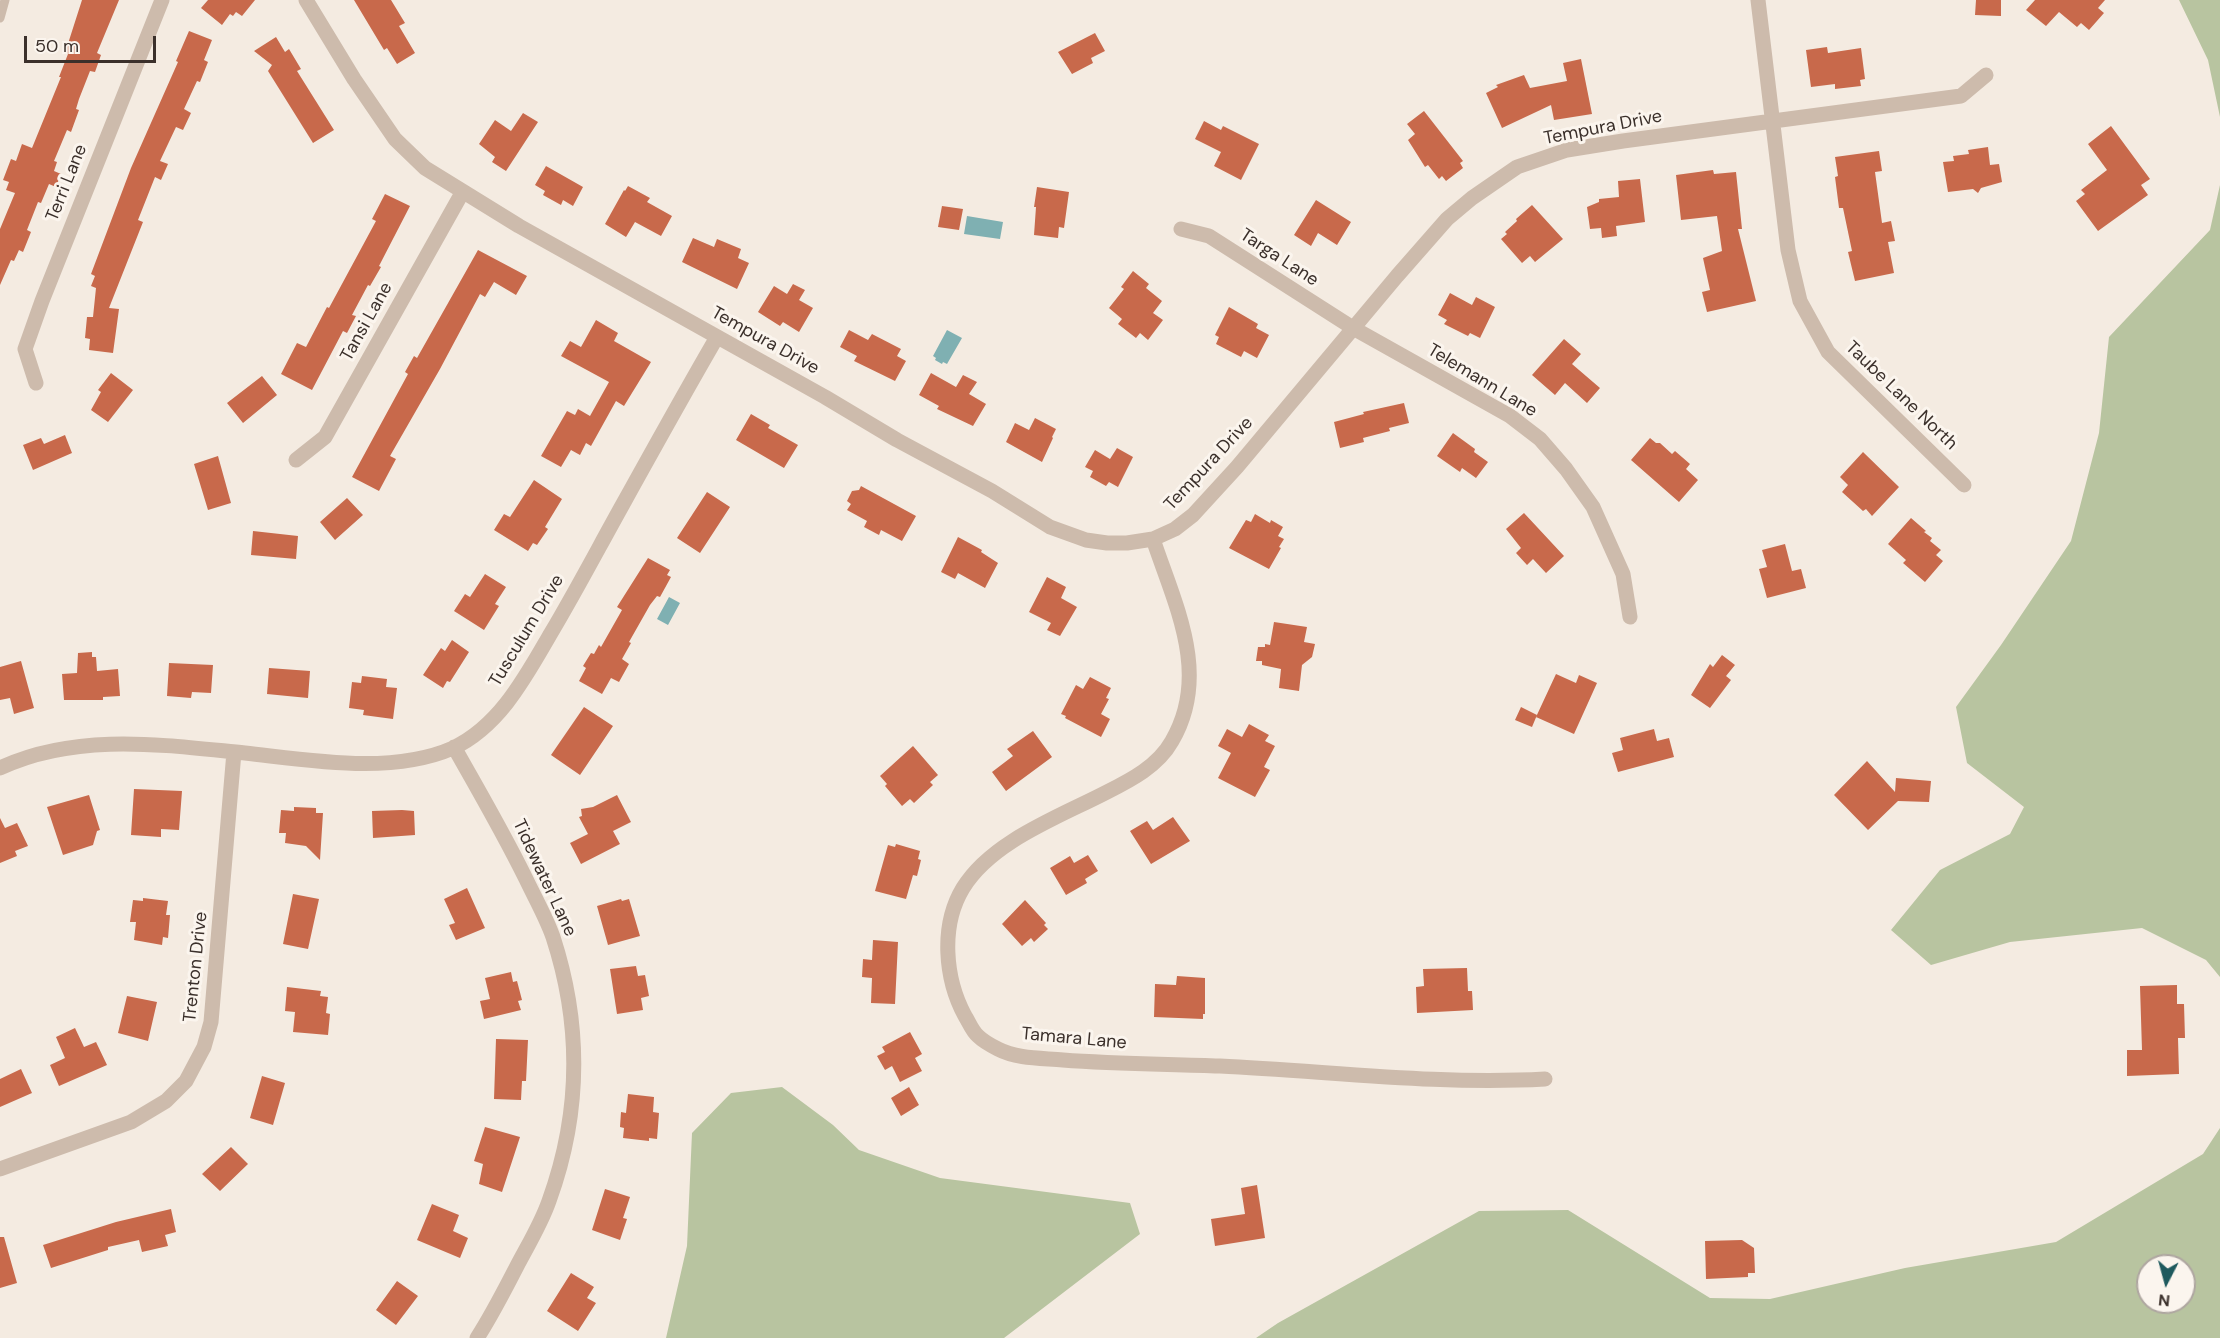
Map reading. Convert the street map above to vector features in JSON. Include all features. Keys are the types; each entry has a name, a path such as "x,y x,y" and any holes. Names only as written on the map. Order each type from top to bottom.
{"street":[{"name":"Terri Lane","path":"36,383 25,349 27,342 162,0"},
{"name":"Tempura Drive","path":"306,0 354,79 395,139 425,168 462,193 897,440 992,491 1050,527 1086,540 1107,543 1153,539 1175,529 1193,515 1237,467 1447,219 1472,198 1517,167 1567,150 1961,96 1986,75"},
{"name":"Taube Lane North","path":"1758,0 1793,274 1800,301 1828,352 1964,485"},
{"name":"Tansi Lane","path":"296,460 326,437 462,193"},
{"name":"Targa Lane","path":"1181,229 1209,236 1353,328"},
{"name":"Telemann Lane","path":"1353,328 1510,416 1540,439 1566,469 1593,507 1623,574 1630,617"},
{"name":"Tusculum Drive","path":"0,768 18,760 65,747 111,743 329,762 421,759 454,747 480,730 502,708 525,677 717,337"},
{"name":"Tamara Lane","path":"1153,539 1182,624 1191,663 1188,701 1180,725 1172,742 1160,757 1139,774 1024,835 990,857 977,868 961,891 950,924 948,956 959,1000 976,1035 1000,1051 1027,1057 1110,1063 1224,1066 1456,1081 1545,1079"},
{"name":"Tidewater Lane","path":"454,747 506,838 553,937 566,984 573,1030 575,1070 572,1113 565,1149 549,1202 490,1318 477,1338"},
{"name":"Trenton Drive","path":"0,1169 131,1122 165,1101 186,1081 204,1047 211,1022 234,752"}],"lane":[{"path":"0,18 5,0"}],"green space":[{"path":"2179,0 2220,0 2220,117 2208,60"},
{"path":"2220,185 2220,977 2206,960 2142,928 2010,942 1931,965 1891,930 1940,870 2010,834 2024,807 1967,763 1956,707 2071,541 2099,433 2109,337 2210,230"},
{"path":"782,1087 833,1125 859,1150 940,1178 1130,1203 1140,1234 1004,1338 666,1338 687,1246 692,1133 731,1093"},
{"path":"2220,1128 2220,1338 1256,1338 1278,1323 1479,1211 1568,1210 1710,1298 1770,1299 1905,1268 2056,1242 2203,1154"}],"water":[{"path":"967,216 1003,222 1000,239 964,234"},
{"path":"947,330 962,338 947,364 943,362 942,364 933,356"},
{"path":"669,597 680,603 668,625 657,619"}],"building":[{"path":"82,0 119,0 97,53 101,55 95,72 90,71 79,99 76,109 79,110 71,132 67,130 54,161 57,162 54,171 61,174 56,187 49,184 41,203 38,202 27,230 31,232 23,252 19,250 14,261 11,260 0,285 0,229 15,193 6,190 9,182 3,180 11,159 16,161 22,144 32,148 61,77 59,77 68,54 65,53"},
{"path":"208,0 255,0 242,16 236,12 233,16 230,14 222,25 201,8"},
{"path":"354,0 391,0 405,23 399,26 415,53 397,64 387,48 384,50"},
{"path":"1976,0 2001,0 2001,16 1975,15"},
{"path":"2035,0 2105,0 2098,8 2104,13 2089,30 2081,23 2077,27 2059,12 2046,26 2026,10"},
{"path":"189,31 212,40 204,60 208,62 200,82 197,81 184,109 191,113 183,130 176,127 160,161 168,164 161,180 155,177 138,220 143,222 109,308 119,309 113,353 89,350 90,339 85,338 87,317 93,317 96,288 91,286 95,276 91,274 131,168 178,62 176,61"},
{"path":"1095,33 1105,51 1091,58 1093,63 1072,74 1058,52"},
{"path":"276,37 285,52 289,49 301,69 297,71 334,130 313,143 268,71 272,65 254,51"},
{"path":"1827,47 1828,53 1861,48 1865,79 1860,80 1861,86 1835,89 1835,84 1811,87 1806,50"},
{"path":"1581,59 1592,114 1554,120 1551,105 1502,128 1486,93 1498,87 1496,85 1524,75 1530,88 1567,81 1563,63"},
{"path":"1424,111 1463,161 1460,163 1463,168 1446,181 1442,176 1439,179 1428,165 1425,167 1408,140 1415,134 1407,124"},
{"path":"523,113 538,122 506,171 492,162 495,157 479,144 495,120 511,131"},
{"path":"1204,121 1221,130 1223,126 1259,144 1241,180 1214,166 1221,152 1195,139"},
{"path":"2111,126 2150,179 2141,185 2148,195 2098,231 2076,201 2085,194 2081,190 2107,170 2088,144"},
{"path":"1988,147 1990,165 1999,164 2002,182 1981,188 1978,193 1973,189 1948,192 1943,162 1954,161 1953,156 1969,154 1968,150"},
{"path":"1879,151 1882,171 1875,172 1882,223 1891,221 1895,241 1888,242 1894,273 1855,281 1848,252 1852,251 1843,208 1839,208 1835,157"},
{"path":"546,166 583,187 573,206 563,200 561,205 543,195 545,191 535,185"},
{"path":"1713,170 1714,174 1736,172 1742,229 1738,229 1756,301 1707,312 1702,292 1710,290 1703,258 1722,251 1717,216 1681,220 1676,175"},
{"path":"1640,179 1645,222 1616,226 1617,236 1602,238 1601,228 1590,229 1587,207 1599,202 1599,199 1619,197 1618,181"},
{"path":"628,186 650,198 647,202 672,216 661,236 635,222 626,237 605,224"},
{"path":"1037,187 1069,192 1064,228 1059,227 1058,238 1034,235"},
{"path":"385,194 410,206 379,266 381,267 370,286 368,285 352,315 356,316 347,333 343,331 312,390 281,374 297,343 306,347 327,307 329,308 376,221 372,219"},
{"path":"1316,200 1351,222 1337,245 1318,233 1311,246 1294,235"},
{"path":"1532,205 1563,239 1535,262 1530,256 1522,263 1501,239 1517,221 1516,219"},
{"path":"942,206 963,209 959,230 938,227"},
{"path":"693,238 714,247 717,239 741,249 738,258 749,263 737,289 682,262"},
{"path":"478,250 527,276 516,295 494,282 485,297 480,294 390,456 396,459 379,491 352,477 408,374 405,372 414,356 417,358"},
{"path":"1133,271 1149,284 1146,288 1162,301 1153,313 1163,320 1148,340 1140,333 1136,338 1118,324 1122,319 1109,308 1124,289 1121,287"},
{"path":"793,284 805,290 799,300 813,308 799,332 783,322 780,326 758,312 774,286 787,294"},
{"path":"1450,293 1472,305 1476,297 1495,307 1480,338 1470,333 1468,336 1444,324 1447,320 1438,315"},
{"path":"1229,307 1258,324 1256,328 1269,335 1257,358 1244,351 1241,357 1216,344 1219,337 1215,335"},
{"path":"596,320 618,333 614,341 651,362 624,406 616,401 591,446 586,443 580,455 571,450 561,467 541,456 567,411 575,415 578,409 590,416 609,382 561,356 570,341 581,347"},
{"path":"849,330 868,340 872,334 901,349 897,356 906,361 895,381 854,361 857,356 840,347"},
{"path":"1564,339 1581,354 1572,364 1600,388 1587,403 1565,383 1555,395 1532,375"},
{"path":"111,373 133,390 108,422 91,410 101,392 98,390"},
{"path":"931,373 956,387 963,375 977,382 969,394 986,404 973,426 937,409 939,406 919,395"},
{"path":"262,376 277,395 243,423 227,403"},
{"path":"1404,403 1409,423 1363,438 1364,442 1340,448 1334,422 1364,414 1363,412"},
{"path":"751,414 770,425 768,428 798,445 784,468 736,440"},
{"path":"1035,418 1056,429 1042,462 1006,442 1015,423 1029,430"},
{"path":"1453,433 1488,462 1476,478 1462,468 1460,472 1437,456"},
{"path":"65,435 72,453 33,470 23,445 41,438 44,444"},
{"path":"1650,438 1660,443 1672,454 1675,451 1690,464 1686,469 1698,480 1679,502 1631,460"},
{"path":"1117,448 1133,457 1118,487 1109,482 1106,486 1090,477 1093,471 1085,467 1095,450 1110,459"},
{"path":"1863,452 1899,487 1872,516 1842,492 1848,485 1840,477"},
{"path":"218,456 231,503 208,510 194,464"},
{"path":"534,480 562,499 545,527 548,529 537,545 533,543 528,551 494,530 504,514 510,517"},
{"path":"861,486 916,516 902,541 881,530 879,535 864,527 867,521 847,510 851,504 847,501 852,491 859,490"},
{"path":"707,492 730,507 700,553 677,538"},
{"path":"347,498 363,515 335,540 320,522"},
{"path":"1524,513 1564,556 1546,573 1533,559 1527,565 1516,553 1521,548 1506,529"},
{"path":"1255,514 1270,523 1271,520 1283,527 1278,536 1284,539 1279,547 1281,548 1269,569 1229,548 1246,520 1251,522"},
{"path":"1911,518 1926,531 1924,532 1932,538 1930,541 1941,550 1936,555 1943,561 1925,582 1903,563 1906,560 1888,544"},
{"path":"253,531 298,536 296,559 251,555"},
{"path":"958,537 982,550 981,552 998,563 985,588 958,573 955,579 941,572"},
{"path":"1785,544 1792,571 1801,569 1806,588 1767,598 1759,569 1767,567 1762,550"},
{"path":"648,558 670,570 667,575 671,577 660,597 657,596 650,605 629,642 631,643 622,659 629,664 619,682 611,678 602,694 579,681 586,668 583,666 591,653 594,654 599,645 601,647 622,610 617,607"},
{"path":"485,574 506,587 495,604 499,606 484,630 454,611 465,594 470,597"},
{"path":"1047,577 1066,587 1061,598 1077,607 1060,636 1047,630 1051,623 1029,612"},
{"path":"1274,622 1307,627 1304,642 1315,644 1312,657 1302,665 1299,691 1279,688 1281,669 1262,665 1262,661 1256,661 1258,647 1265,647 1265,644 1270,645"},
{"path":"452,640 469,652 450,682 447,681 443,688 423,675 441,648 445,651"},
{"path":"92,652 92,657 96,657 97,671 118,669 120,696 103,697 103,700 64,700 62,674 77,673 78,653"},
{"path":"1722,655 1735,665 1726,676 1731,680 1710,708 1691,695 1710,664 1713,667"},
{"path":"21,661 34,708 14,714 10,698 0,700 0,667"},
{"path":"169,663 213,665 211,693 192,692 191,698 167,696"},
{"path":"269,668 310,671 308,698 267,694"},
{"path":"1556,674 1576,683 1579,675 1597,683 1574,734 1536,717"},
{"path":"362,676 387,679 386,687 397,688 393,719 363,715 364,710 349,708 352,682 361,683"},
{"path":"1090,677 1111,688 1106,698 1109,699 1101,714 1110,719 1101,737 1061,714 1076,685 1083,689"},
{"path":"584,707 613,726 580,775 551,755"},
{"path":"1521,707 1537,715 1532,727 1515,720"},
{"path":"1249,724 1269,735 1265,741 1275,746 1264,767 1270,770 1255,797 1218,778 1231,753 1218,746 1227,729 1242,737"},
{"path":"1654,729 1657,741 1669,738 1674,757 1618,772 1612,753 1623,750 1620,738"},
{"path":"1033,731 1052,757 1006,791 992,772 1013,756 1007,749"},
{"path":"913,746 938,775 930,782 933,785 914,803 910,799 902,806 885,786 887,784 880,776"},
{"path":"1867,761 1895,792 1896,778 1931,781 1929,802 1898,801 1868,830 1834,795"},
{"path":"134,789 182,791 179,830 161,829 161,837 131,835"},
{"path":"89,795 100,830 97,831 93,845 63,855 47,807"},
{"path":"617,795 631,822 613,831 620,844 581,864 570,843 588,834 579,817 582,816 581,809 593,807"},
{"path":"294,807 316,808 316,813 323,813 320,860 306,846 285,843 286,833 279,833 281,810 294,811"},
{"path":"372,811 414,811 415,835 373,838"},
{"path":"1173,817 1190,841 1151,864 1130,831 1147,821 1153,830"},
{"path":"0,818 5,828 17,823 28,846 15,851 17,856 0,863"},
{"path":"896,844 920,851 918,859 921,860 917,876 913,875 906,899 875,891 888,845 895,847"},
{"path":"1088,855 1098,871 1085,879 1087,883 1066,895 1050,868 1070,856 1074,863"},
{"path":"467,888 485,928 456,940 449,925 455,923 444,899"},
{"path":"293,894 319,899 308,949 283,944"},
{"path":"143,898 168,901 166,915 170,915 168,938 163,937 162,945 134,940 136,922 130,922 133,900 143,901"},
{"path":"621,899 622,901 629,899 640,936 608,945 597,906"},
{"path":"1025,900 1046,923 1044,925 1048,929 1034,942 1031,938 1022,946 1002,924"},
{"path":"873,940 898,942 895,1004 871,1003 872,978 862,977 863,959 872,960"},
{"path":"636,966 638,976 645,975 649,996 641,998 643,1010 617,1014 610,969"},
{"path":"1467,968 1468,991 1472,991 1473,1010 1417,1013 1416,987 1424,986 1423,969"},
{"path":"511,972 513,982 517,981 522,1000 518,1001 521,1010 484,1019 480,1001 490,999 485,978"},
{"path":"1177,976 1205,978 1203,1019 1154,1017 1155,984 1176,985"},
{"path":"2177,985 2177,1004 2184,1004 2185,1038 2178,1038 2179,1074 2127,1076 2127,1050 2142,1050 2140,986"},
{"path":"287,987 321,991 320,996 328,997 326,1013 330,1014 328,1035 293,1032 295,1012 285,1011"},
{"path":"127,996 157,1002 148,1041 118,1033"},
{"path":"75,1028 84,1047 96,1042 107,1065 59,1086 50,1065 65,1058 56,1037"},
{"path":"910,1032 922,1054 915,1058 922,1071 900,1082 892,1066 885,1070 877,1056 885,1052 882,1047"},
{"path":"496,1039 528,1040 526,1081 522,1081 521,1100 494,1099"},
{"path":"21,1069 32,1093 0,1107 0,1079"},
{"path":"262,1076 285,1083 273,1125 250,1118"},
{"path":"909,1087 919,1105 901,1116 891,1098"},
{"path":"628,1094 654,1097 653,1112 659,1113 657,1139 649,1138 649,1141 623,1138 624,1128 620,1127 621,1112 626,1113"},
{"path":"485,1127 520,1137 502,1192 479,1184 483,1164 474,1161"},
{"path":"231,1147 248,1164 220,1191 202,1174"},
{"path":"1257,1185 1265,1238 1215,1246 1211,1219 1245,1214 1241,1188"},
{"path":"605,1189 630,1197 623,1218 627,1219 620,1240 592,1230"},
{"path":"432,1204 459,1215 453,1231 468,1238 460,1258 417,1240"},
{"path":"171,1209 176,1232 165,1235 168,1246 142,1252 139,1240 108,1247 108,1250 51,1268 43,1245 116,1222"},
{"path":"0,1237 4,1237 17,1283 0,1288"},
{"path":"1742,1240 1754,1248 1755,1273 1748,1273 1748,1277 1706,1279 1705,1241"},
{"path":"571,1273 594,1287 587,1298 596,1303 578,1331 547,1311"},
{"path":"397,1281 418,1296 396,1325 376,1310"}]}
